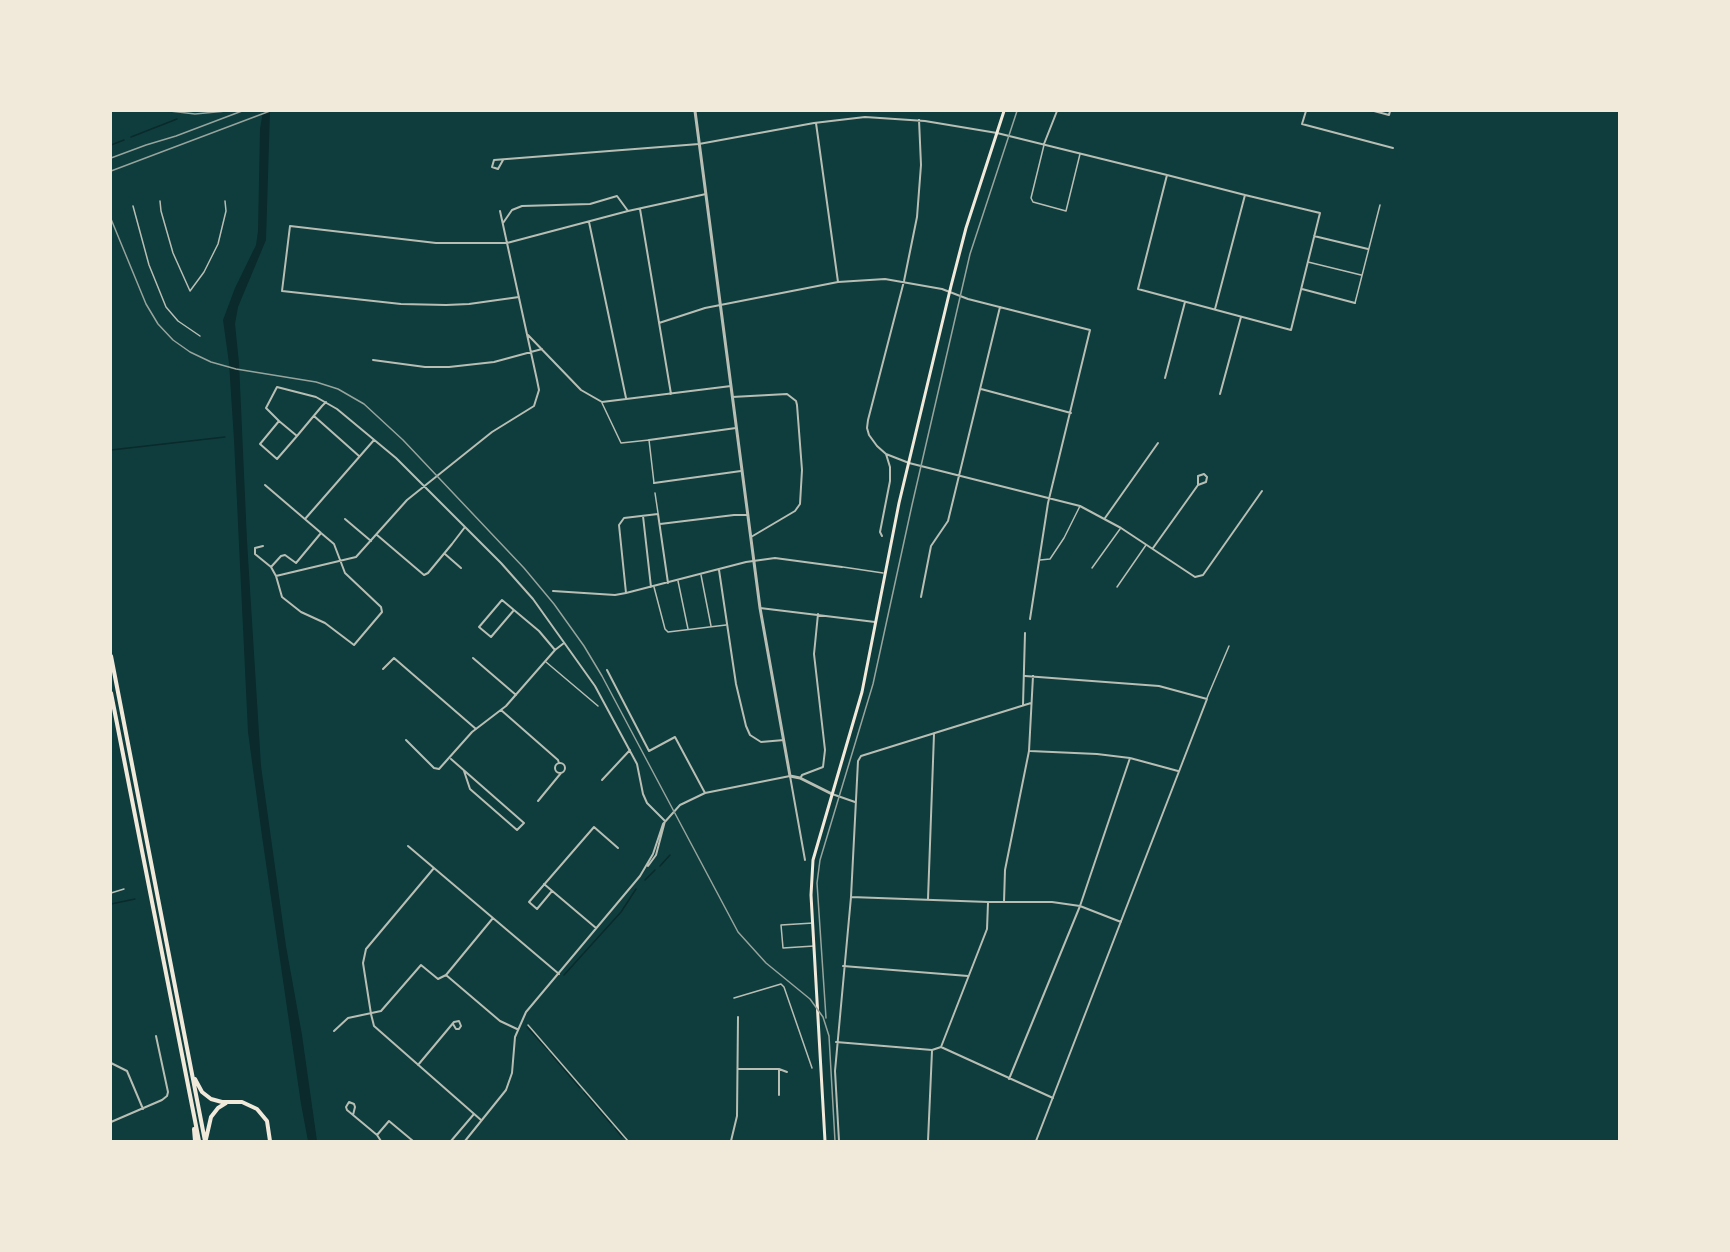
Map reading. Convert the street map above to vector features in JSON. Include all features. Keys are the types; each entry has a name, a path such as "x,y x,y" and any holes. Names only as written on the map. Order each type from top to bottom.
{"highway":[{"path":"111,656 206,1141"},
{"path":"111,693 197,1141"},
{"path":"192,1073 207,1097 218,1102 246,1103 261,1112 268,1125 270,1141"},
{"path":"206,1141 211,1117 218,1108 230,1102"}],"main road":[{"path":"825,1141 811,869 860,700 909,463 966,228 1004,111"}],"street":[{"path":"695,111 760,608 805,860"},
{"path":"1044,144 1057,111"},
{"path":"1306,111 1302,124 1393,148"},
{"path":"1374,111 1389,115 1390,111"},
{"path":"503,160 699,144 816,123 865,117 919,120 997,133 1044,144 1320,213 1291,330 1138,289 1167,175"},
{"path":"919,120 920,190 915,231 868,420 869,435 877,446 886,454 909,463 1050,496 1080,506 1105,518 1195,577 1203,575 1262,490"},
{"path":"816,123 838,282"},
{"path":"519,297 469,304 401,304 282,291 290,226 435,243 507,243 640,208 706,194"},
{"path":"1215,309 1245,195"},
{"path":"503,223 512,210 522,206 590,204 617,196 628,211"},
{"path":"640,208 671,394"},
{"path":"276,576 356,558 407,500 492,432 534,406 539,390 500,211"},
{"path":"589,222 626,399"},
{"path":"1314,236 1368,249"},
{"path":"659,323 705,308 857,279 904,281 1090,330 1050,496 1030,619"},
{"path":"1301,288 1354,303"},
{"path":"1165,378 1185,302"},
{"path":"921,597 932,546 948,521 1000,307"},
{"path":"1220,394 1241,317"},
{"path":"528,335 581,390 602,402 731,386"},
{"path":"373,360 425,367 448,367 494,362 543,349"},
{"path":"297,436 266,408 277,387 304,393 326,402 350,418 424,486 523,587 595,686 637,764 643,794 647,802 666,821"},
{"path":"980,389 1071,412"},
{"path":"732,397 787,394 796,401 802,457 800,504 795,511 751,537"},
{"path":"279,421 260,444 277,459 326,402"},
{"path":"314,416 359,456"},
{"path":"649,440 736,428"},
{"path":"305,519 374,439"},
{"path":"1105,518 1158,443"},
{"path":"882,536 880,532 890,481 890,467 886,454"},
{"path":"654,483 741,471"},
{"path":"263,546 255,548 255,554 271,567 282,597 301,612 325,623 354,645 382,609 350,580 334,544 265,484"},
{"path":"1153,549 1198,485"},
{"path":"626,593 618,525 624,518 658,514 668,583"},
{"path":"660,524 747,515"},
{"path":"643,516 653,587"},
{"path":"345,519 371,542"},
{"path":"377,535 424,574 428,573 465,527"},
{"path":"296,563 321,533"},
{"path":"444,553 461,568"},
{"path":"271,567 283,556 289,557 304,570"},
{"path":"553,591 615,595 754,561 778,558 842,567"},
{"path":"719,570 736,684 750,735 760,742 784,740"},
{"path":"514,610 491,637 479,627 502,600 514,610 539,631 555,650"},
{"path":"760,608 875,622"},
{"path":"801,778 802,775 823,767 825,750 814,665 818,614"},
{"path":"1023,705 1025,633"},
{"path":"406,740 437,769 441,768 476,729 501,710 564,643"},
{"path":"383,669 393,658 476,729"},
{"path":"473,658 516,695"},
{"path":"607,670 649,751 675,737 705,794"},
{"path":"1025,676 1159,686 1207,699 1036,1141"},
{"path":"1004,902 1005,870 1029,751 1033,676"},
{"path":"839,1141 835,1093 836,1042 851,897 858,761 861,756 1031,703"},
{"path":"501,710 565,768 538,801"},
{"path":"928,899 934,732"},
{"path":"602,780 630,750"},
{"path":"1029,751 1130,758 1178,771"},
{"path":"450,758 524,823 517,830 470,789 464,771"},
{"path":"1009,1078 1080,906 1130,758"},
{"path":"559,763 555,768 561,773"},
{"path":"465,1141 506,1090 512,1073 513,1044 517,1029 526,1012 645,869 653,854 661,827 680,805 705,794 790,776 801,778 832,794 855,802"},
{"path":"552,891 537,909 529,902 594,827 618,848"},
{"path":"408,846 559,974"},
{"path":"434,868 366,949 363,963 371,1014 374,1026 482,1121"},
{"path":"544,884 596,928"},
{"path":"851,897 1052,902 1080,906 1120,922"},
{"path":"941,1047 987,929 988,902"},
{"path":"334,1031 348,1018 381,1011 421,965 438,979 446,975 494,918"},
{"path":"843,966 968,976"},
{"path":"446,975 500,1021 517,1029"},
{"path":"731,1141 737,1116 738,1017"},
{"path":"418,1065 453,1024"},
{"path":"111,1122 162,1100 168,1092 156,1036"},
{"path":"836,1042 932,1050 941,1047 1053,1098"},
{"path":"928,1141 932,1050"},
{"path":"111,1063 127,1071 142,1109"},
{"path":"738,1069 787,1072"},
{"path":"779,1070 779,1095"},
{"path":"451,1141 474,1114"},
{"path":"353,1115 381,1141"},
{"path":"377,1135 389,1121 413,1141"}],"lane":[{"path":"1044,144 1031,198 1033,202 1066,211 1080,154"},
{"path":"160,201 173,253 190,291 204,272 218,244 226,211 225,201"},
{"path":"1354,303 1380,205"},
{"path":"133,206 149,265 166,307 178,321 200,336"},
{"path":"1308,262 1362,275"},
{"path":"602,402 621,443 649,440 654,483"},
{"path":"656,493 658,514"},
{"path":"1038,560 1050,559 1064,538 1080,506"},
{"path":"1092,568 1121,528"},
{"path":"1117,586 1146,544"},
{"path":"842,567 885,573"},
{"path":"701,574 711,627"},
{"path":"677,580 689,630"},
{"path":"653,587 665,628 671,633 727,625"},
{"path":"1207,699 1229,646"},
{"path":"545,661 598,706"},
{"path":"111,893 124,889"},
{"path":"813,923 782,925 783,948 815,946"},
{"path":"734,998 781,984 812,1068"},
{"path":"528,1025 628,1141"},
{"path":"810,1062 822,1062"}],"water":[{"path":"263,111 270,111 266,240 238,307 235,324 261,766 286,946 302,1035 317,1141 308,1141 301,1104 248,732 234,440 229,363 223,320 235,288 256,245 260,129"}],"waterway":[{"path":"131,137 177,119"},
{"path":"111,145 124,140"},
{"path":"111,450 225,437"},
{"path":"660,866 670,855"},
{"path":"645,880 655,870"},
{"path":"564,975 621,912 636,889"},
{"path":"111,904 135,899"},
{"path":"527,1027 548,1050"},
{"path":"551,1054 580,1088"},
{"path":"584,1092 612,1125"},
{"path":"615,1128 622,1137"}],"tram line":[{"path":"826,1018 817,883 820,860 873,684 970,254 1017,111"},
{"path":"111,219 146,304 158,324 173,340 190,352 211,362 236,369 316,382 338,389 364,404 403,440 524,568 554,604 602,676 738,932 766,963 810,999 823,1017 829,1036 835,1141"}],"railway":[{"path":"170,111 195,114 226,111"},
{"path":"111,158 242,111"},
{"path":"111,171 270,111"}]}
